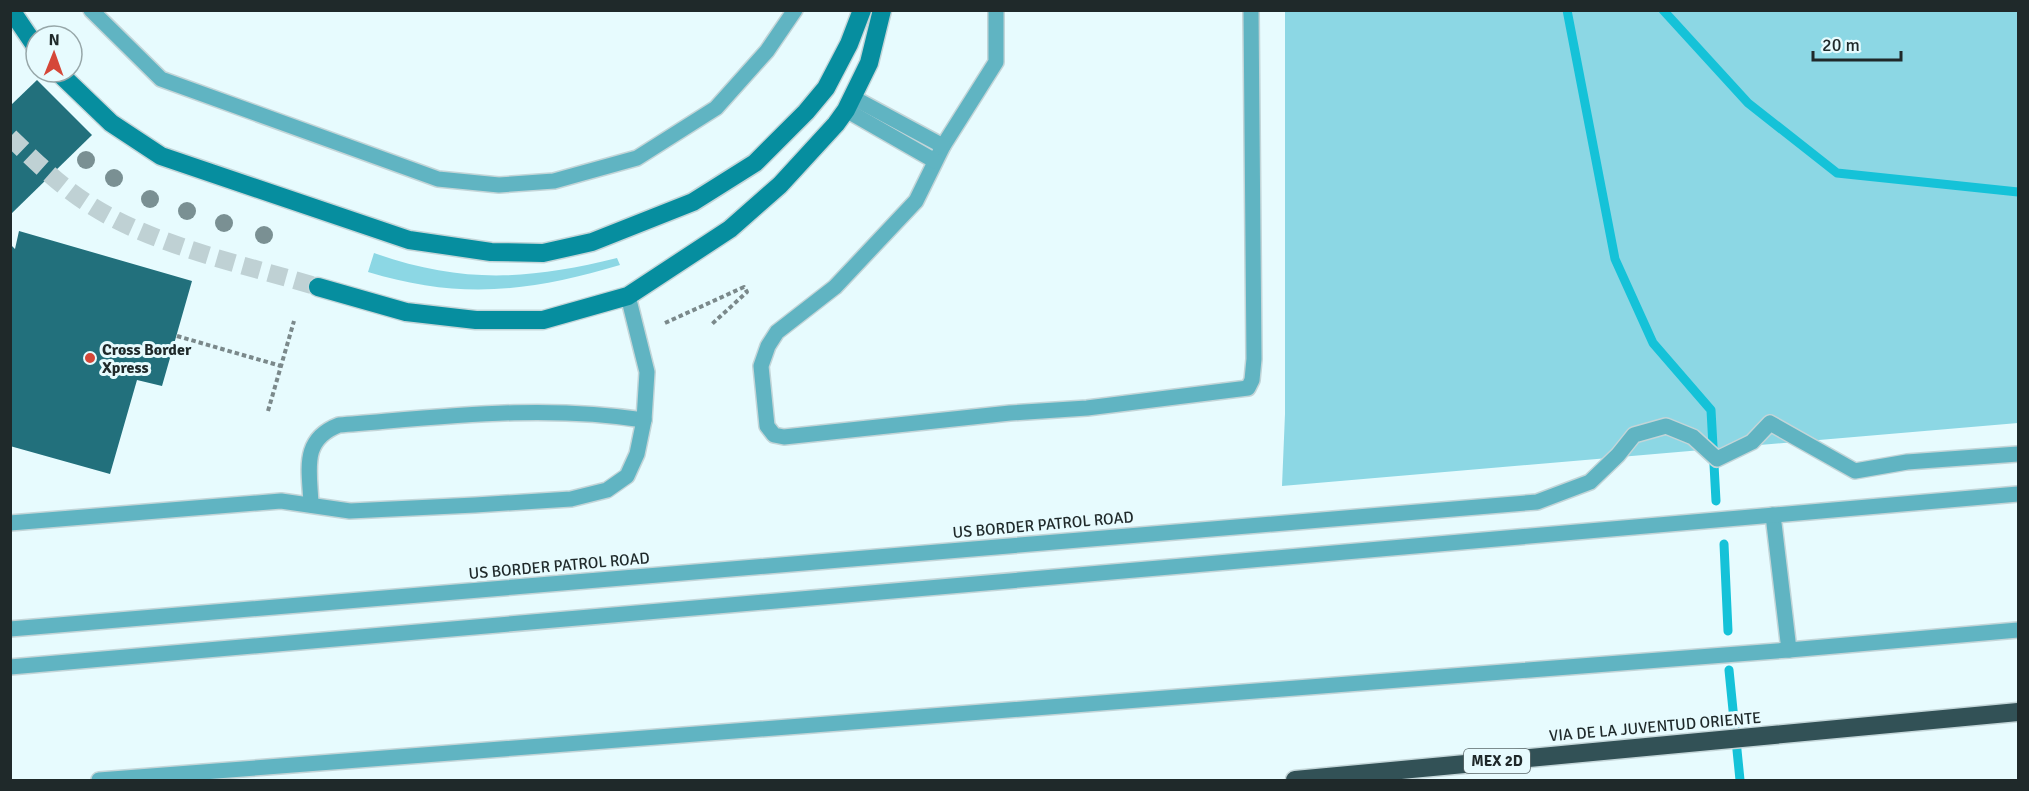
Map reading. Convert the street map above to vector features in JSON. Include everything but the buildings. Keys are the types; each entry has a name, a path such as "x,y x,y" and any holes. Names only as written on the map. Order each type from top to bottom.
{"highway":[{"name":"VIA DE LA JUVENTUD ORIENTE","path":"1294,780 2019,712"}],"main road":[{"path":"11,10 24,29"},
{"path":"70,84 111,123 161,156 409,240 491,252 543,253 592,242 693,202 755,163 806,112 826,88 849,44 862,10"},
{"path":"318,286 406,312 476,320 543,320 628,296 730,229 780,185 849,104 869,63 882,10"}],"lane":[{"path":"91,10 161,79 438,179 499,185 554,181 636,158 716,108 766,51 795,10"},
{"path":"996,10 996,62 943,146 916,201 835,287 777,332 768,346 761,366 767,426 774,435 784,437 1087,408 1248,388 1252,380 1254,359 1251,10"},
{"path":"849,104 943,146"},
{"path":"849,104 935,161"},
{"path":"10,524 282,501 350,511 571,498 607,490 627,476 637,454 644,420 647,372 628,296"},
{"path":"311,505 309,456 313,442 323,431 339,425 496,412 609,414 644,420"},
{"name":"US BORDER PATROL ROAD","path":"10,629 1537,502 1590,482 1618,455 1634,435 1666,426 1693,437 1717,459 1752,442 1770,423 1855,471 1907,462 2019,454"},
{"path":"10,667 2019,494"},
{"path":"1773,515 1789,650"},
{"path":"99,780 1789,650 2019,630"}],"path":[{"path":"665,323 744,287 747,292 712,324"},
{"path":"268,411 294,321"},
{"path":"177,336 281,366"}],"shaded area":[{"path":"1285,11 2018,11 2018,423 1282,486 1285,414"},
{"path":"374,253 406,263 466,274 495,275 554,271 617,258 620,265 525,286 464,289 433,287 368,272"}],"waterway":[{"path":"1567,10 1615,259 1653,343 1711,410 1716,501"},
{"path":"1663,10 1748,103 1837,173 2018,192"},
{"path":"1724,544 1728,631"},
{"path":"1729,670 1740,780"}],"tunnel":[{"path":"10,137 68,190 115,219 171,243 318,287"}],"place":[{"name":"Cross Border Xpress","path":"90,358"}]}
